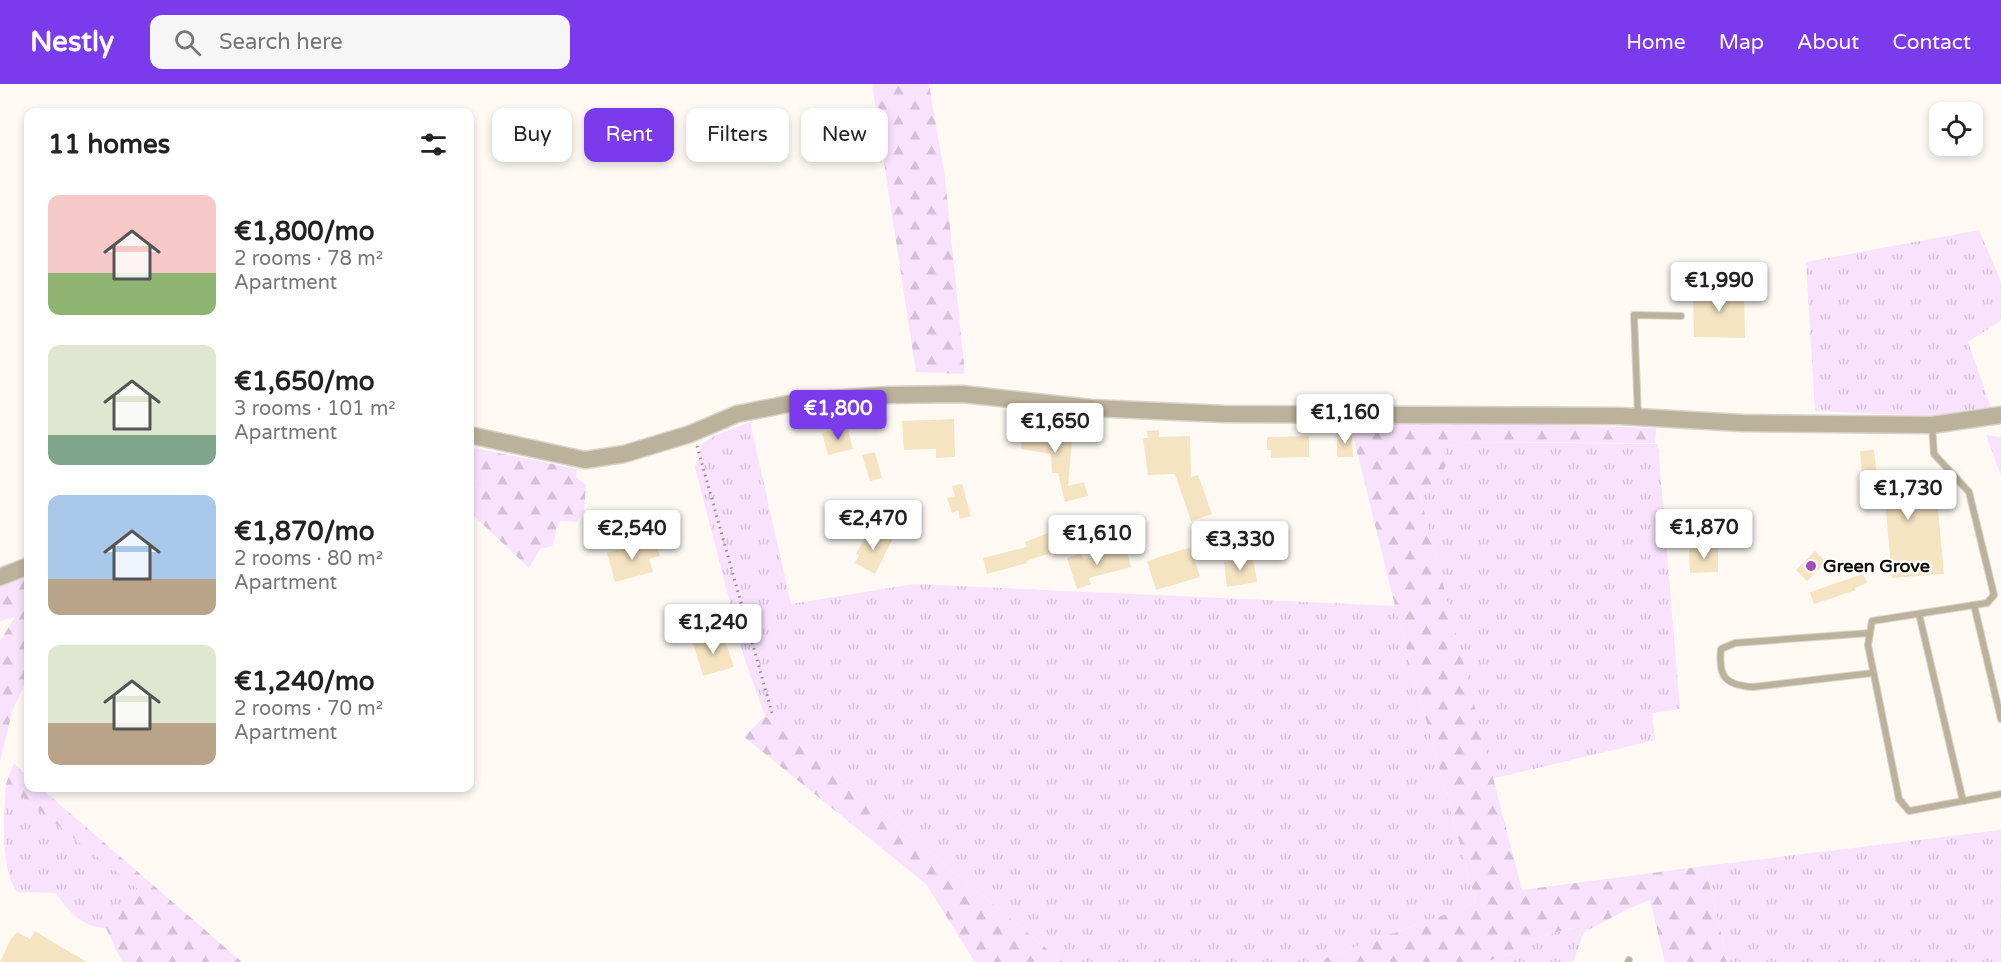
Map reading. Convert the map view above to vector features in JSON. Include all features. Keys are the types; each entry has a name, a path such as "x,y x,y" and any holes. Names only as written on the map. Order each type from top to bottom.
{"street":[{"path":"474,436 585,460 624,454 690,434 737,414 803,401 888,395 962,394 1092,408 1224,414 1638,417 1742,423 1932,425 2001,415"},
{"path":"0,577 24,568"}],"lane":[{"path":"1638,417 1634,315 1681,316"},
{"path":"1932,425 1934,454 1969,492 1989,568 1993,598 1987,603 1872,621 1868,645 1873,673 1899,799 1909,811 2001,794"},
{"path":"1974,605 2001,719"},
{"path":"1919,614 1963,801"},
{"path":"1870,633 1735,643 1721,649 1719,667 1726,679 1735,686 1753,687 1873,673"}],"path":[{"path":"697,444 772,713"}],"green space":[{"path":"872,84 929,84 945,178 965,374 916,372 884,162 888,162 888,108 876,108"},
{"path":"1979,230 2001,282 2001,321 1968,342 1991,407 1929,416 1815,411 1806,262"},
{"path":"750,422 791,604 914,584 1395,606 1476,903 1315,962 1063,962 765,716 744,657 695,467 702,444 716,435"},
{"path":"1350,423 1470,423 1656,428 1655,443 1471,442 1443,447 1447,462 1438,485 1419,491 1522,890 1705,866 1728,962 1665,962 1650,900 1584,932 1572,928 1517,943 1517,951 1486,962 1315,962 1476,903 1395,606"},
{"path":"1986,435 2001,437 2001,476"},
{"path":"1471,442 1658,444 1680,709 1652,713 1655,740 1492,779 1419,490 1438,485 1442,447"},
{"path":"474,448 577,469 576,477 586,485 584,512 576,522 560,521 552,546 540,549 529,568 474,516"},
{"path":"24,575 24,686 12,712 0,762 0,641 15,617 0,621 0,584"},
{"path":"765,716 1063,962 975,962 926,884 744,737"},
{"path":"14,763 24,773 24,792 46,792 242,962 122,962 106,928 139,890 6,784"},
{"path":"6,784 140,890 106,928 89,925 76,917 55,893 17,892 8,869 4,841"},
{"path":"2001,830 2001,962 1728,962 1705,866"},
{"path":"1573,928 1584,932 1573,962 1486,962 1517,951 1516,943"}],"building":[{"path":"1712,270 1723,270 1724,295 1744,295 1745,338 1694,337 1693,297 1713,296"},
{"path":"954,419 955,457 936,458 936,449 904,450 902,421"},
{"path":"1022,425 1073,429 1068,486 1084,482 1088,496 1065,502 1058,473 1052,473 1051,454 1021,449"},
{"path":"847,426 853,449 828,455 822,433"},
{"path":"1159,430 1159,437 1190,436 1191,477 1198,475 1212,514 1191,521 1175,474 1148,475 1143,438 1148,438 1147,431"},
{"path":"1337,433 1352,433 1353,457 1337,457"},
{"path":"1309,436 1309,457 1271,458 1271,450 1267,450 1267,437"},
{"path":"1874,450 1877,477 1925,473 1927,499 1937,499 1944,574 1892,578 1884,488 1863,490 1860,451"},
{"path":"875,452 882,478 870,481 862,455"},
{"path":"962,484 971,516 960,519 958,511 952,513 947,498 955,496 952,486"},
{"path":"1061,528 1067,548 1026,561 1027,563 987,574 983,558 1027,547 1025,542"},
{"path":"869,529 892,540 875,574 855,563 859,555 856,554"},
{"path":"643,541 646,546 656,544 660,556 649,559 653,572 615,582 607,553"},
{"path":"1191,547 1200,577 1156,590 1147,561"},
{"path":"1126,548 1131,567 1089,578 1091,584 1077,589 1067,558 1081,553 1083,559"},
{"path":"1718,548 1718,572 1690,573 1689,549"},
{"name":"Green Grove","path":"1815,551 1826,562 1807,581 1796,570"},
{"path":"1253,558 1257,582 1227,587 1224,562"},
{"path":"1863,574 1867,583 1855,588 1856,590 1814,604 1810,592"},
{"path":"723,634 734,667 703,676 693,643"},
{"path":"35,931 87,962 0,962 17,932 30,939"}],"place":[{"name":"Green Grove","path":"1811,566"}]}
